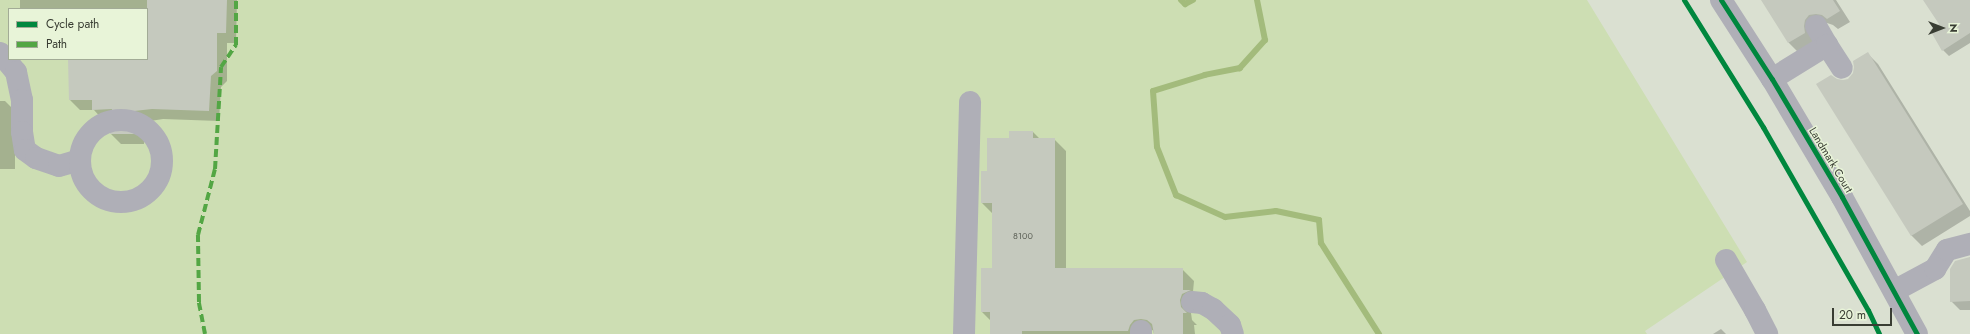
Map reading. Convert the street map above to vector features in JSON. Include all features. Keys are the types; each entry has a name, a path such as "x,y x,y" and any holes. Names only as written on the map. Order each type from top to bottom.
{"street":[{"name":"Landmark Court","path":"1721,0 1772,79 1838,190 1917,334"},
{"path":"1816,26 1842,68"},
{"path":"1772,79 1827,45"},
{"path":"0,53 16,72 22,100 22,132 26,150 36,158 59,166 80,160"},
{"path":"964,334 970,102"},
{"path":"1894,291 1935,269 1947,250 1970,244"},
{"path":"1726,260 1767,334"},
{"path":"1192,302 1202,303 1213,309 1230,325 1233,334"}],"green space":[{"path":"0,0 1587,0 1747,262 1645,331 1647,334 0,334"}],"building":[{"path":"147,0 227,0 226,33 217,33 217,71 211,76 209,111 152,109 134,111 134,134 110,134 112,109 92,110 92,100 69,100 68,60 148,60"},
{"path":"1761,0 1833,0 1840,11 1827,19 1822,15 1809,15 1805,20 1805,33 1788,43"},
{"path":"1923,0 1970,0 1970,33 1942,51 1930,30 1939,24"},
{"path":"1868,52 1963,204 1911,236 1816,84 1831,75 1837,79 1848,79 1853,73 1853,61"},
{"path":"1009,131 1033,131 1033,138 1055,138 1055,268 1183,268 1183,290 1191,290 1182,294 1180,300 1181,307 1187,313 1183,313 1183,334 1154,334 1152,324 1147,320 1141,319 1134,320 1128,331 1022,331 1022,334 990,334 990,312 981,312 981,268 992,268 992,203 981,203 981,171 987,171 987,138 1009,138"},
{"path":"1970,257 1970,301 1950,302 1950,269 1955,261"}],"waterway":[{"path":"1181,0 1185,4 1193,0"},
{"path":"1257,0 1265,40 1240,68 1205,75 1153,91 1157,147 1176,195 1225,217 1276,211 1319,220 1321,243 1379,334"}],"marked path":[{"path":"205,334 199,302 198,235 215,169 221,67 236,45 236,0"}],"cycle path":[{"path":"1684,0 1763,127 1868,310 1879,334"},
{"path":"1721,0 1772,79 1842,197 1917,334"}]}
